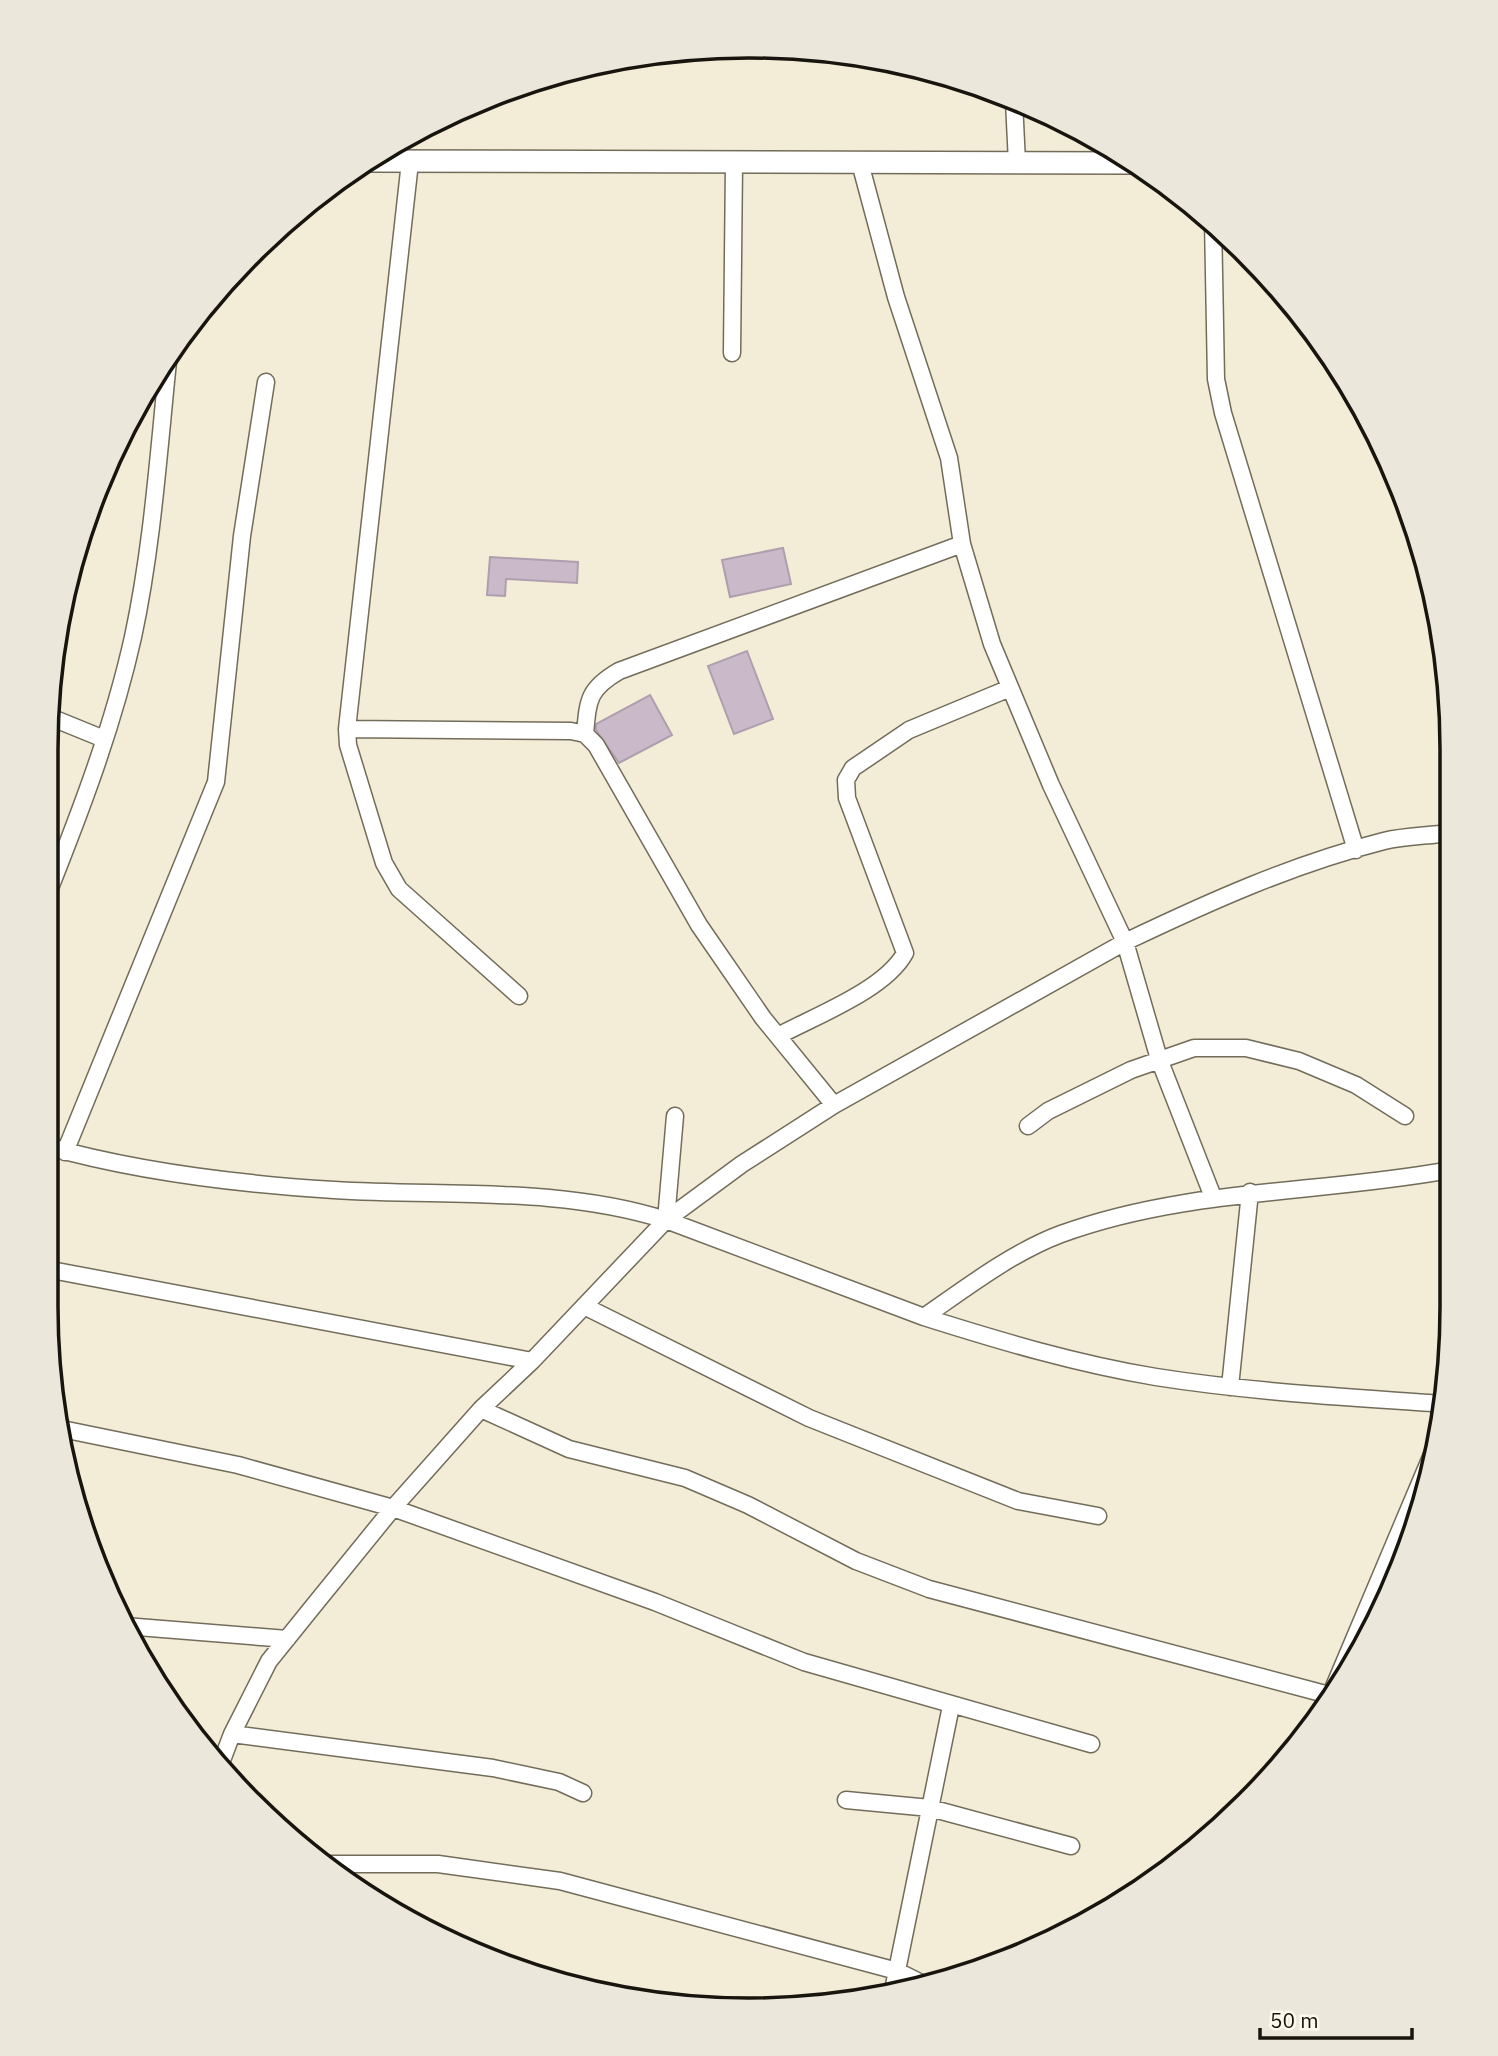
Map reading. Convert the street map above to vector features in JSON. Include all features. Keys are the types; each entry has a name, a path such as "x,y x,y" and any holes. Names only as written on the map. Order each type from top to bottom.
{"street":[{"path":"1014,110 1017,163"},
{"path":"385,161 1116,163"},
{"path":"410,162 346,729 348,746 384,863 399,889 519,996"},
{"path":"732,353 734,163"},
{"path":"860,163 896,296 949,458 962,544 992,644 1051,785 1125,942 1159,1059 1213,1197"},
{"path":"1213,237 1216,379 1223,413 1356,850"},
{"path":"58,868 104,739 133,634 145,561 166,378"},
{"path":"65,1152 216,782 242,536 266,382"},
{"path":"585,734 588,700 600,682 620,671 962,544"},
{"path":"778,1036 877,982 896,969 905,953 847,798 846,780 853,768 909,730 1010,688"},
{"path":"59,721 104,739"},
{"path":"346,729 571,731 585,734 596,746 699,925 778,1036 834,1105"},
{"path":"224,1756 232,1734 270,1661 393,1508 481,1409 533,1361 666,1220 742,1164 834,1105 1125,942 1212,901 1298,866 1386,841 1440,834"},
{"path":"1028,1126 1048,1111 1159,1059 1194,1048 1247,1048 1299,1061 1356,1085 1405,1116"},
{"path":"666,1220 675,1116"},
{"path":"58,1150 211,1179 335,1190 452,1191 634,1209 924,1317 1009,1344 1153,1377 1230,1387 1433,1403"},
{"path":"924,1317 996,1269 1059,1235 1143,1209 1250,1192 1440,1172"},
{"path":"1230,1387 1250,1192"},
{"path":"58,1271 533,1361"},
{"path":"584,1306 809,1419 1017,1501 1098,1516"},
{"path":"481,1409 569,1449 685,1478 748,1505 856,1561 929,1589 1322,1693"},
{"path":"69,1430 238,1465 393,1508 655,1602 804,1662 1091,1744"},
{"path":"1349,1651 1413,1500"},
{"path":"136,1627 287,1639"},
{"path":"895,1983 951,1706"},
{"path":"232,1734 493,1768 559,1782 583,1793"},
{"path":"846,1800 930,1808 1070,1846"},
{"path":"340,1864 438,1864 560,1881 897,1971 912,1979"}],"building":[{"path":"783,548 791,584 730,597 722,560"},
{"path":"490,557 578,562 577,583 506,579 505,596 487,595"},
{"path":"747,651 773,719 734,734 708,666"},
{"path":"650,695 672,735 619,763 596,730 596,724"}]}
